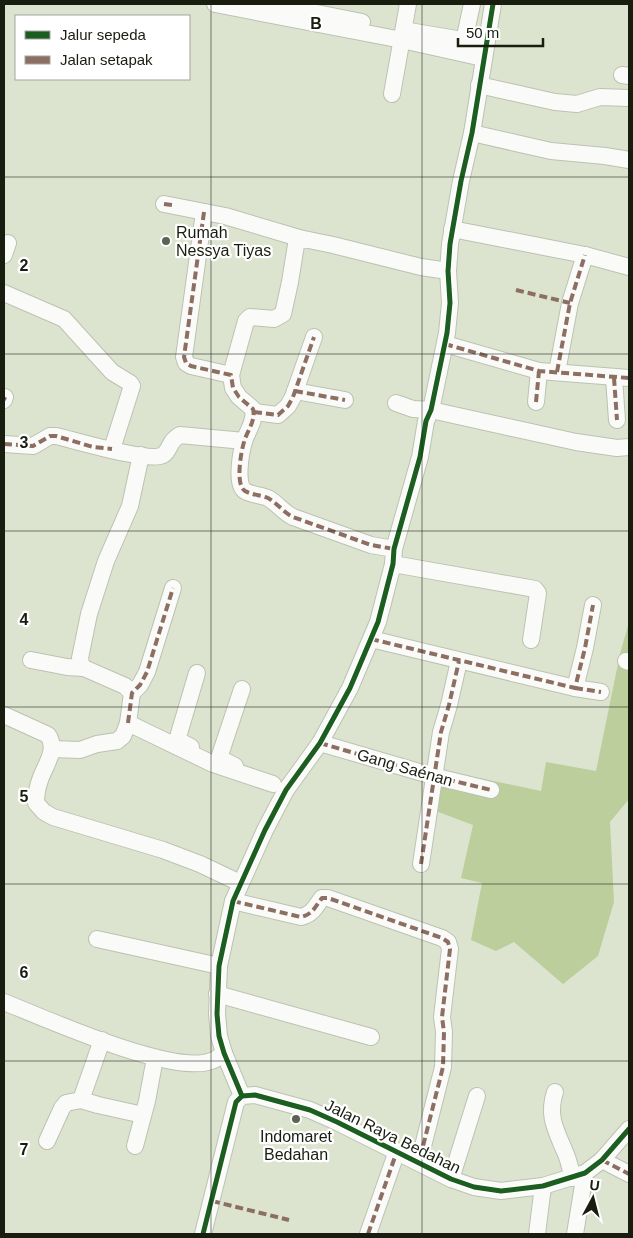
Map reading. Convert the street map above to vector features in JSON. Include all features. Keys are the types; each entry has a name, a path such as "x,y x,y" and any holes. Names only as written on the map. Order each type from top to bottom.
{"street":[{"path":"215,4 300,11"},
{"path":"271,4 403,35 485,51"},
{"path":"392,94 408,4"},
{"path":"464,41 472,4"},
{"path":"203,1234 236,1102 242,1096 219,1036 217,994 219,966 233,901 264,830 280,787 320,743 350,688 378,622 420,456 426,421 445,344 450,303 448,271 452,229 472,133 492,4"},
{"path":"403,35 464,41 485,51"},
{"path":"479,85 555,102 577,104 600,97 629,98"},
{"path":"472,133 552,151 629,160"},
{"path":"168,204 225,216 299,238 333,244 421,267 448,271"},
{"path":"204,212 184,357 186,363 191,366 231,375"},
{"path":"452,229 586,255 629,267"},
{"path":"299,238 283,314 279,318 274,319 250,317 246,321 231,375 238,397 250,405 254,412 244,441 240,464 242,489 246,492 268,498 286,514 371,545 394,556 535,589 538,593 538,600 531,640"},
{"path":"557,372 570,303 586,255"},
{"path":"4,293 64,319 112,372 130,383 132,386 112,449"},
{"path":"254,412 278,415 288,406 314,337"},
{"path":"445,344 539,371 622,378 617,420"},
{"path":"536,402 539,371"},
{"path":"295,391 345,400"},
{"path":"396,404 576,442 617,448 629,447"},
{"path":"4,444 33,446 50,436 56,436 93,447 158,456 163,455 170,443 180,435 244,441"},
{"path":"84,668 80,658 89,614 106,561 130,506 141,455"},
{"path":"53,749 80,750 97,744 117,741 123,736 128,723 132,693 140,685 147,672 173,588"},
{"path":"575,688 593,605"},
{"path":"371,639 436,653 460,661 575,688 600,692"},
{"path":"31,660 67,667 84,668 125,686 132,693"},
{"path":"421,864 441,732 460,661"},
{"path":"197,673 178,737 179,741 280,787"},
{"path":"219,758 242,689"},
{"path":"4,715 48,735 51,739 53,749 36,792 36,803 44,812 63,820 163,850 240,882"},
{"path":"128,723 213,764 280,787"},
{"name":"Gang Saénan","path":"320,743 433,776 491,790"},
{"path":"233,901 301,917 308,915 315,909 322,898 328,898 442,938 448,942 450,949 442,1017 444,1032 443,1067 419,1162"},
{"path":"97,939 219,966"},
{"path":"217,994 371,1037"},
{"path":"4,1002 102,1040 155,1058 185,1063 202,1063 210,1062 224,1053"},
{"path":"81,1100 102,1040"},
{"path":"135,1146 151,1085 155,1058"},
{"path":"555,1092 551,1104 554,1127 565,1152 579,1176 575,1234"},
{"name":"Jalan Raya Bedahan","path":"242,1096 256,1095 310,1110 452,1179 486,1190 501,1191 543,1186 579,1176 602,1160 629,1129"},
{"path":"452,1179 477,1096"},
{"path":"47,1141 66,1103 81,1100 143,1115"},
{"path":"368,1234 397,1151"},
{"path":"602,1160 629,1174"},
{"path":"538,1234 543,1186"}],"green space":[{"path":"629,622 629,799 610,822 614,902 598,956 563,984 514,942 496,951 471,940 482,883 461,878 473,825 433,810 441,770 541,791 546,762 596,771 620,654"}],"marked path":[{"path":"164,204 172,205"},
{"path":"204,212 184,357 186,363 191,366 231,375 233,388 239,397 253,409 252,422 244,442 240,460 239,475 242,488 245,491 268,498 293,517 371,545 394,549"},
{"path":"557,372 570,303 585,255"},
{"path":"516,290 570,303"},
{"path":"254,412 278,415 288,406 293,397 314,337"},
{"path":"445,344 539,371 629,378"},
{"path":"536,402 539,371"},
{"path":"614,378 617,420"},
{"path":"295,391 345,400"},
{"path":"4,444 33,446 50,436 56,436 93,447 112,449"},
{"path":"128,723 132,693 140,685 147,672 173,588"},
{"path":"371,639 575,688 593,605"},
{"path":"421,864 441,732 459,661"},
{"path":"575,688 601,692"},
{"path":"320,743 433,776 491,790"},
{"path":"233,901 301,917 311,912 322,898 328,898 442,938 448,942 450,949 442,1017 444,1032 443,1067 419,1162"},
{"path":"368,1234 397,1151"},
{"path":"602,1160 629,1174"},
{"path":"212,1201 289,1220"}],"cycle path":[{"path":"242,1096 224,1053 219,1036 217,1014 219,966 233,901 265,830 286,790 320,743 350,688 378,622 393,564 394,549 420,457 426,421 431,410 447,333 450,303 448,271 450,244 472,133 493,4"},
{"path":"203,1234 236,1102 242,1096 255,1095 310,1110 451,1179 474,1187 501,1191 543,1186 585,1173 602,1160 629,1129"}],"place":[{"name":"Rumah Nessya Tiyas","path":"166,241"},
{"name":"Indomaret Bedahan","path":"296,1119"}]}
